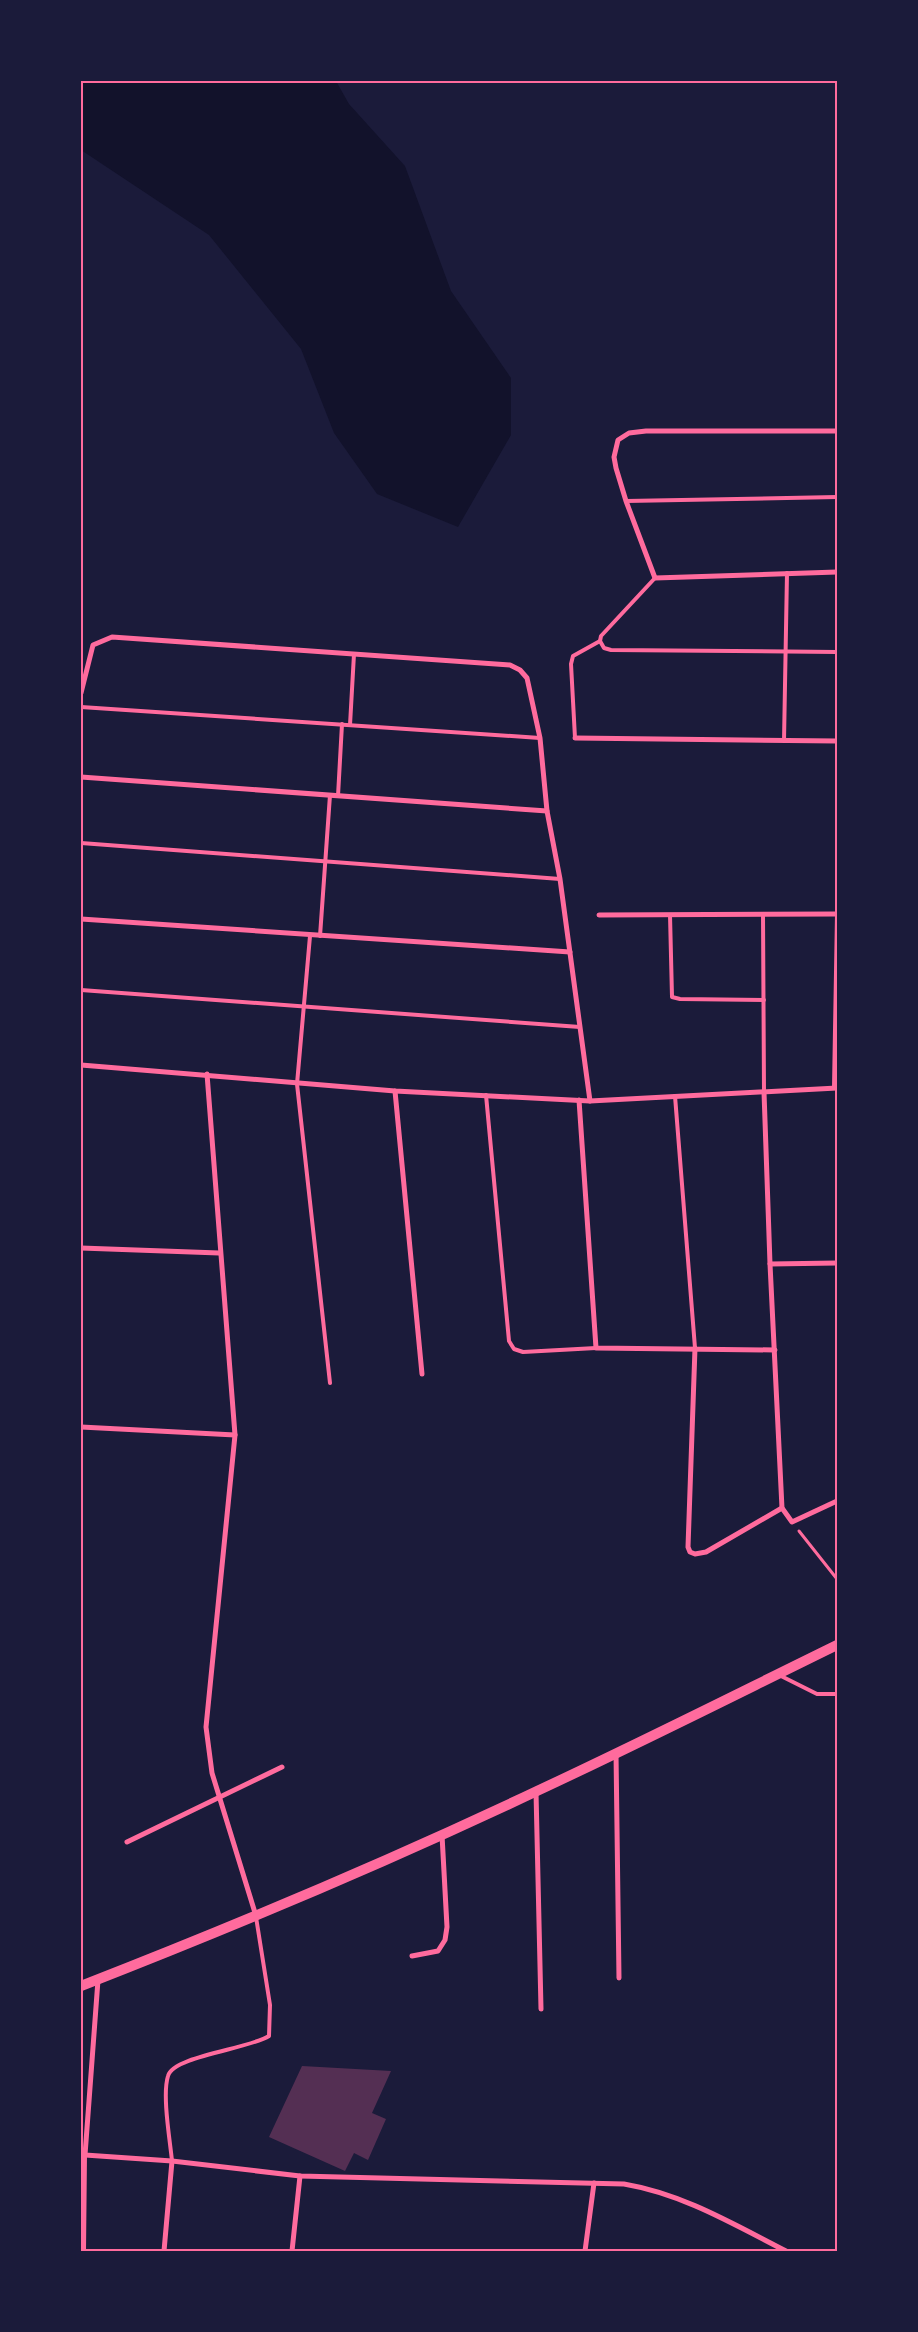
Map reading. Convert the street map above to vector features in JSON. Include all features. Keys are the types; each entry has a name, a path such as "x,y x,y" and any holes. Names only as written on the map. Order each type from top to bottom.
{"main road":[{"path":"81,1986 256,1917 442,1834 616,1753 837,1645"}],"street":[{"path":"837,431 646,431 629,433 618,440 614,457 626,501 655,578 837,572"},
{"path":"81,693 93,645 112,637 510,664 520,670 527,678 540,738 547,811 560,879 590,1101"},
{"path":"575,738 837,741"},
{"path":"81,777 547,811"},
{"path":"598,915 837,914"},
{"path":"81,919 310,936 570,952"},
{"path":"81,1065 395,1091 590,1101 836,1088"},
{"path":"206,1074 235,1435 206,1728 207,1749 218,1796 256,1917"},
{"path":"395,1091 422,1374"},
{"path":"764,1092 782,1508 792,1522 837,1500"},
{"path":"579,1100 596,1348 776,1350"},
{"path":"81,1248 219,1253"},
{"path":"770,1264 837,1263"},
{"path":"696,1348 688,1547 690,1552 696,1554 706,1552 782,1508"},
{"path":"81,1427 235,1435"},
{"path":"616,1753 619,1978"},
{"path":"127,1842 218,1796 282,1767"},
{"path":"536,1791 542,2010"},
{"path":"412,1956 438,1951 445,1940 442,1834"},
{"path":"98,1980 85,2155 172,2161 300,2176 624,2184 668,2194 704,2208 786,2251"},
{"path":"164,2251 172,2161"},
{"path":"292,2251 300,2176"},
{"path":"585,2251 594,2183"}],"lane":[{"path":"626,501 837,497"},
{"path":"784,741 787,573"},
{"path":"575,738 571,664 573,656 600,641 601,636 655,578"},
{"path":"600,641 604,648 611,650 837,652"},
{"path":"350,725 354,654"},
{"path":"81,707 540,738"},
{"path":"338,796 342,724"},
{"path":"320,936 330,795"},
{"path":"81,843 560,879"},
{"path":"763,914 764,1092"},
{"path":"836,1088 837,914"},
{"path":"670,915 672,997 680,999 764,1000"},
{"path":"310,936 298,1084 330,1383"},
{"path":"81,990 580,1027"},
{"path":"486,1095 509,1342 514,1349 522,1352 596,1348"},
{"path":"675,1096 696,1348"},
{"path":"777,1674 817,1694 837,1694"},
{"path":"172,2161 167,2093 168,2075 175,2067 187,2061 258,2043 269,2036 270,2006 256,1917"},
{"path":"84,2251 85,2155"}],"path":[{"path":"792,1522 823,1565 837,1579"}],"shaded area":[{"path":"81,81 336,81 349,104 405,166 451,291 511,378 511,435 458,527 377,494 334,433 301,349 209,235 81,150"}],"building":[{"path":"302,2066 391,2071 372,2113 386,2119 368,2160 354,2153 345,2171 269,2137"}]}
